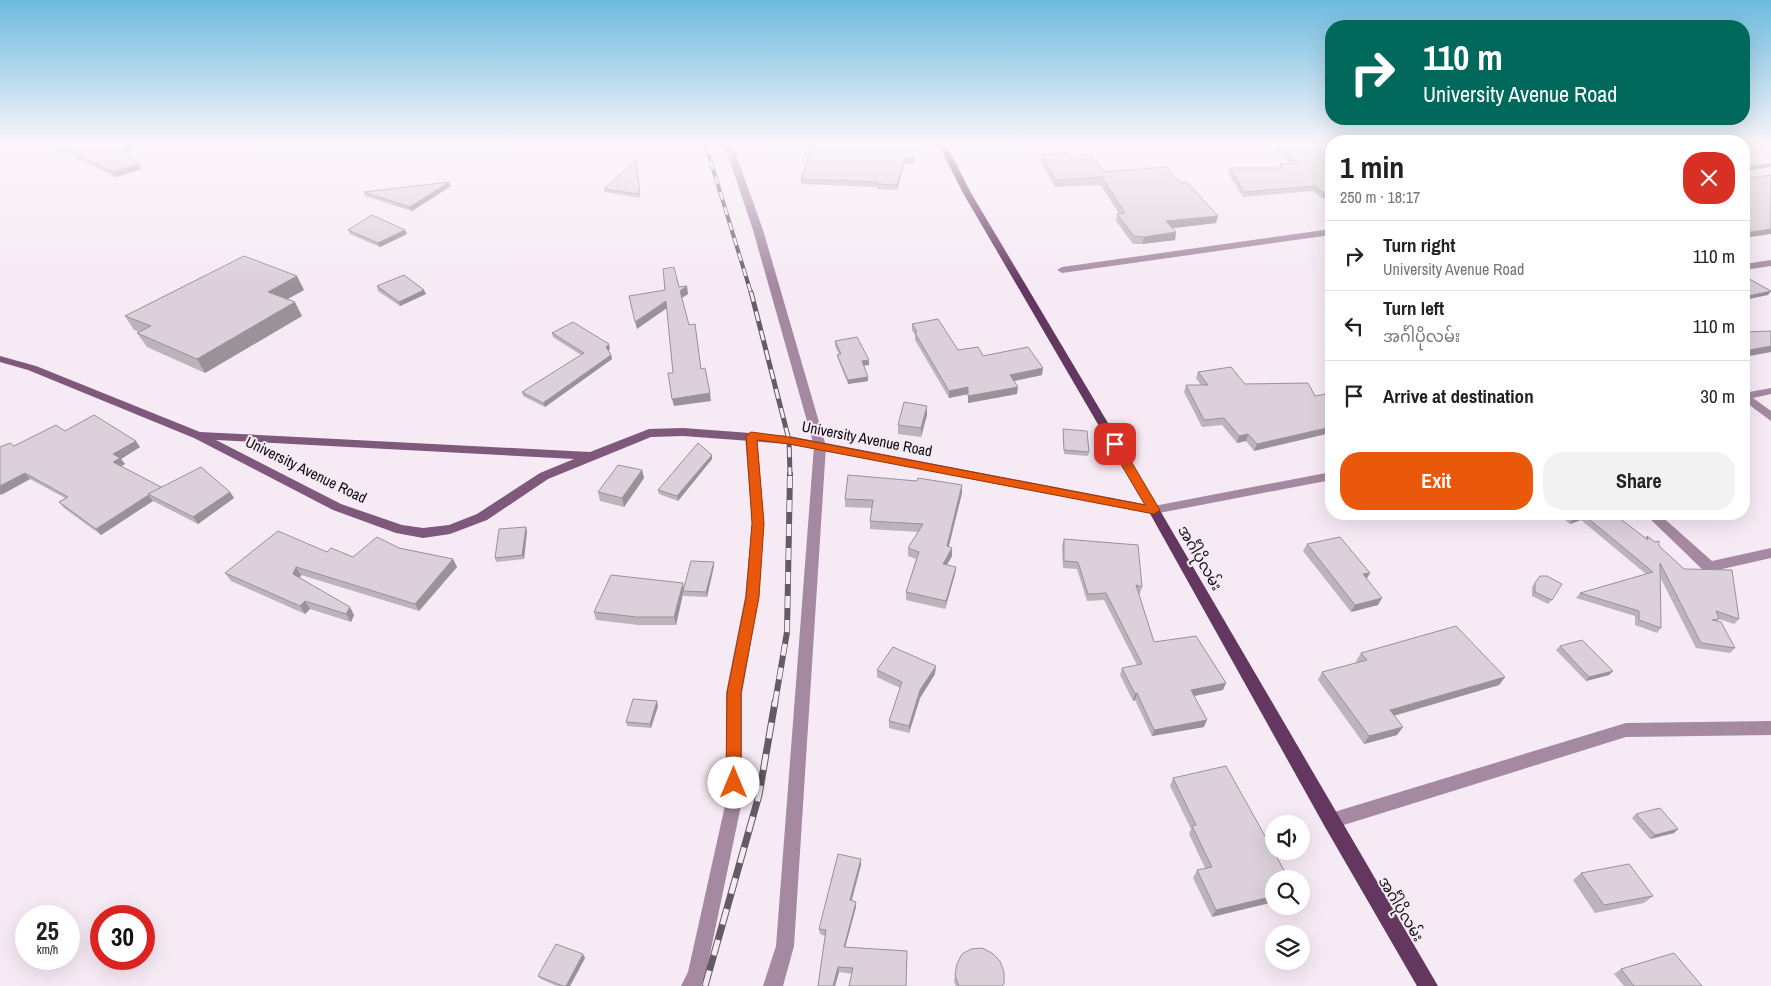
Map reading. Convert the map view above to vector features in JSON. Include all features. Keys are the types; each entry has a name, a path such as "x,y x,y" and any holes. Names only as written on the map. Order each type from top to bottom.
{"main road":[{"name":"အင်္ဂါပိုလမ်း","path":"966,192 1154,510 1331,821 1428,986"},
{"name":"University Avenue Road","path":"0,359 32,368 198,435 337,507 401,530 423,533 450,529 482,518 544,476 649,433 683,432 751,436 820,446 1154,510"},
{"path":"198,435 594,456"}],"street":[{"path":"745,192 758,230 820,446 785,946 773,986"},
{"path":"1062,270 1325,234"},
{"path":"1750,266 1771,263"},
{"path":"1750,395 1771,391"},
{"path":"1750,401 1771,417"},
{"path":"691,986 697,973 734,801 734,693 752,597 758,523 751,436"},
{"path":"1154,510 1325,477"},
{"path":"1657,520 1709,567 1771,553"},
{"path":"1331,821 1626,730 1771,728"}],"building":[{"path":"364,192 433,192 410,207"},
{"path":"1112,192 1196,192 1218,216 1166,221 1176,232 1144,237 1134,236 1117,214 1125,213"},
{"path":"1750,192 1771,192 1771,229 1750,232"},
{"path":"372,215 405,230 378,243 348,230"},
{"path":"244,256 297,276 268,292 295,302 197,359 137,333 151,326 125,316"},
{"path":"674,267 679,287 687,286 680,291 689,325 695,324 701,369 705,368 710,393 672,399 668,373 673,373 666,301 635,322 629,296 665,290 663,269"},
{"path":"404,275 424,290 399,302 377,286"},
{"path":"1750,279 1771,291 1750,296"},
{"path":"938,319 958,350 978,347 983,356 1028,347 1043,368 1010,375 1018,387 968,396 968,387 949,391 915,333 917,332 912,324"},
{"path":"573,322 609,344 606,347 611,355 543,403 522,392 584,353 552,333"},
{"path":"1771,331 1771,346 1750,350 1750,332"},
{"path":"857,337 869,360 862,361 868,377 848,380 837,355 841,354 835,341"},
{"path":"1231,367 1245,384 1308,383 1315,396 1325,394 1325,428 1257,444 1248,434 1239,436 1224,418 1204,420 1186,385 1208,385 1198,372"},
{"path":"904,402 927,406 921,428 898,425"},
{"path":"94,415 136,441 113,454 120,458 113,462 161,487 96,529 59,502 68,497 25,473 0,486 0,447 10,443 14,446 56,425 65,431"},
{"path":"1063,429 1087,431 1089,452 1064,450"},
{"path":"698,443 712,455 677,496 658,490"},
{"path":"618,465 642,470 622,498 598,492"},
{"path":"201,467 230,492 193,517 148,494"},
{"path":"848,475 917,481 918,478 962,485 947,546 952,548 943,564 956,567 946,601 906,592 919,552 908,548 923,524 870,521 873,500 845,499"},
{"path":"1590,520 1622,520 1648,540 1647,536 1655,542 1659,541 1659,546 1684,569 1732,570 1739,619 1716,611 1719,619 1712,620 1721,622 1735,648 1701,643 1660,563 1661,628 1639,620 1639,611 1580,593 1653,572"},
{"path":"526,527 522,555 495,558 499,529"},
{"path":"278,531 327,552 331,548 353,557 377,537 399,548 453,559 415,604 296,567 293,574 350,607 346,614 305,601 300,606 225,573"},
{"path":"1340,537 1370,573 1363,574 1382,598 1355,605 1307,544"},
{"path":"1064,539 1138,545 1142,587 1136,585 1154,642 1196,636 1226,683 1191,690 1207,720 1154,730 1137,693 1135,694 1122,668 1142,664 1106,593 1088,594 1078,562 1064,561"},
{"path":"691,561 714,562 706,592 683,591"},
{"path":"611,575 683,583 674,617 636,617 594,612"},
{"path":"1540,576 1547,576 1562,584 1552,600 1535,592 1535,583"},
{"path":"1456,626 1505,677 1390,710 1403,727 1369,736 1322,672 1367,660 1361,653"},
{"path":"1582,640 1613,671 1589,677 1560,646"},
{"path":"893,647 936,666 920,690 909,726 889,721 902,682 877,670"},
{"path":"633,699 657,701 650,724 626,722"},
{"path":"1226,766 1265,836 1265,860 1278,860 1284,870 1265,870 1265,898 1216,910 1197,870 1212,867 1192,826 1196,825 1173,778"},
{"path":"1660,808 1678,829 1655,835 1636,814"},
{"path":"838,854 861,859 850,900 856,902 844,947 907,951 906,986 849,986 853,968 838,967 833,986 818,986 826,930 819,929"},
{"path":"1629,864 1653,896 1604,905 1581,873"},
{"path":"556,944 583,954 566,986 538,976"},
{"path":"982,948 992,953 1000,961 1004,972 1004,984 1002,986 959,986 955,975 957,964 962,954 971,949"},
{"path":"1674,953 1702,986 1634,986 1621,969"}],"railway":[{"path":"720,192 751,293"},
{"path":"751,292 789,440 790,475"},
{"path":"775,703 787,632 790,475"},
{"path":"705,986 759,795 775,702"}],"route":[{"path":"734,783 734,693 752,597 758,523 751,436 789,440 1154,510 1115,444"}]}
